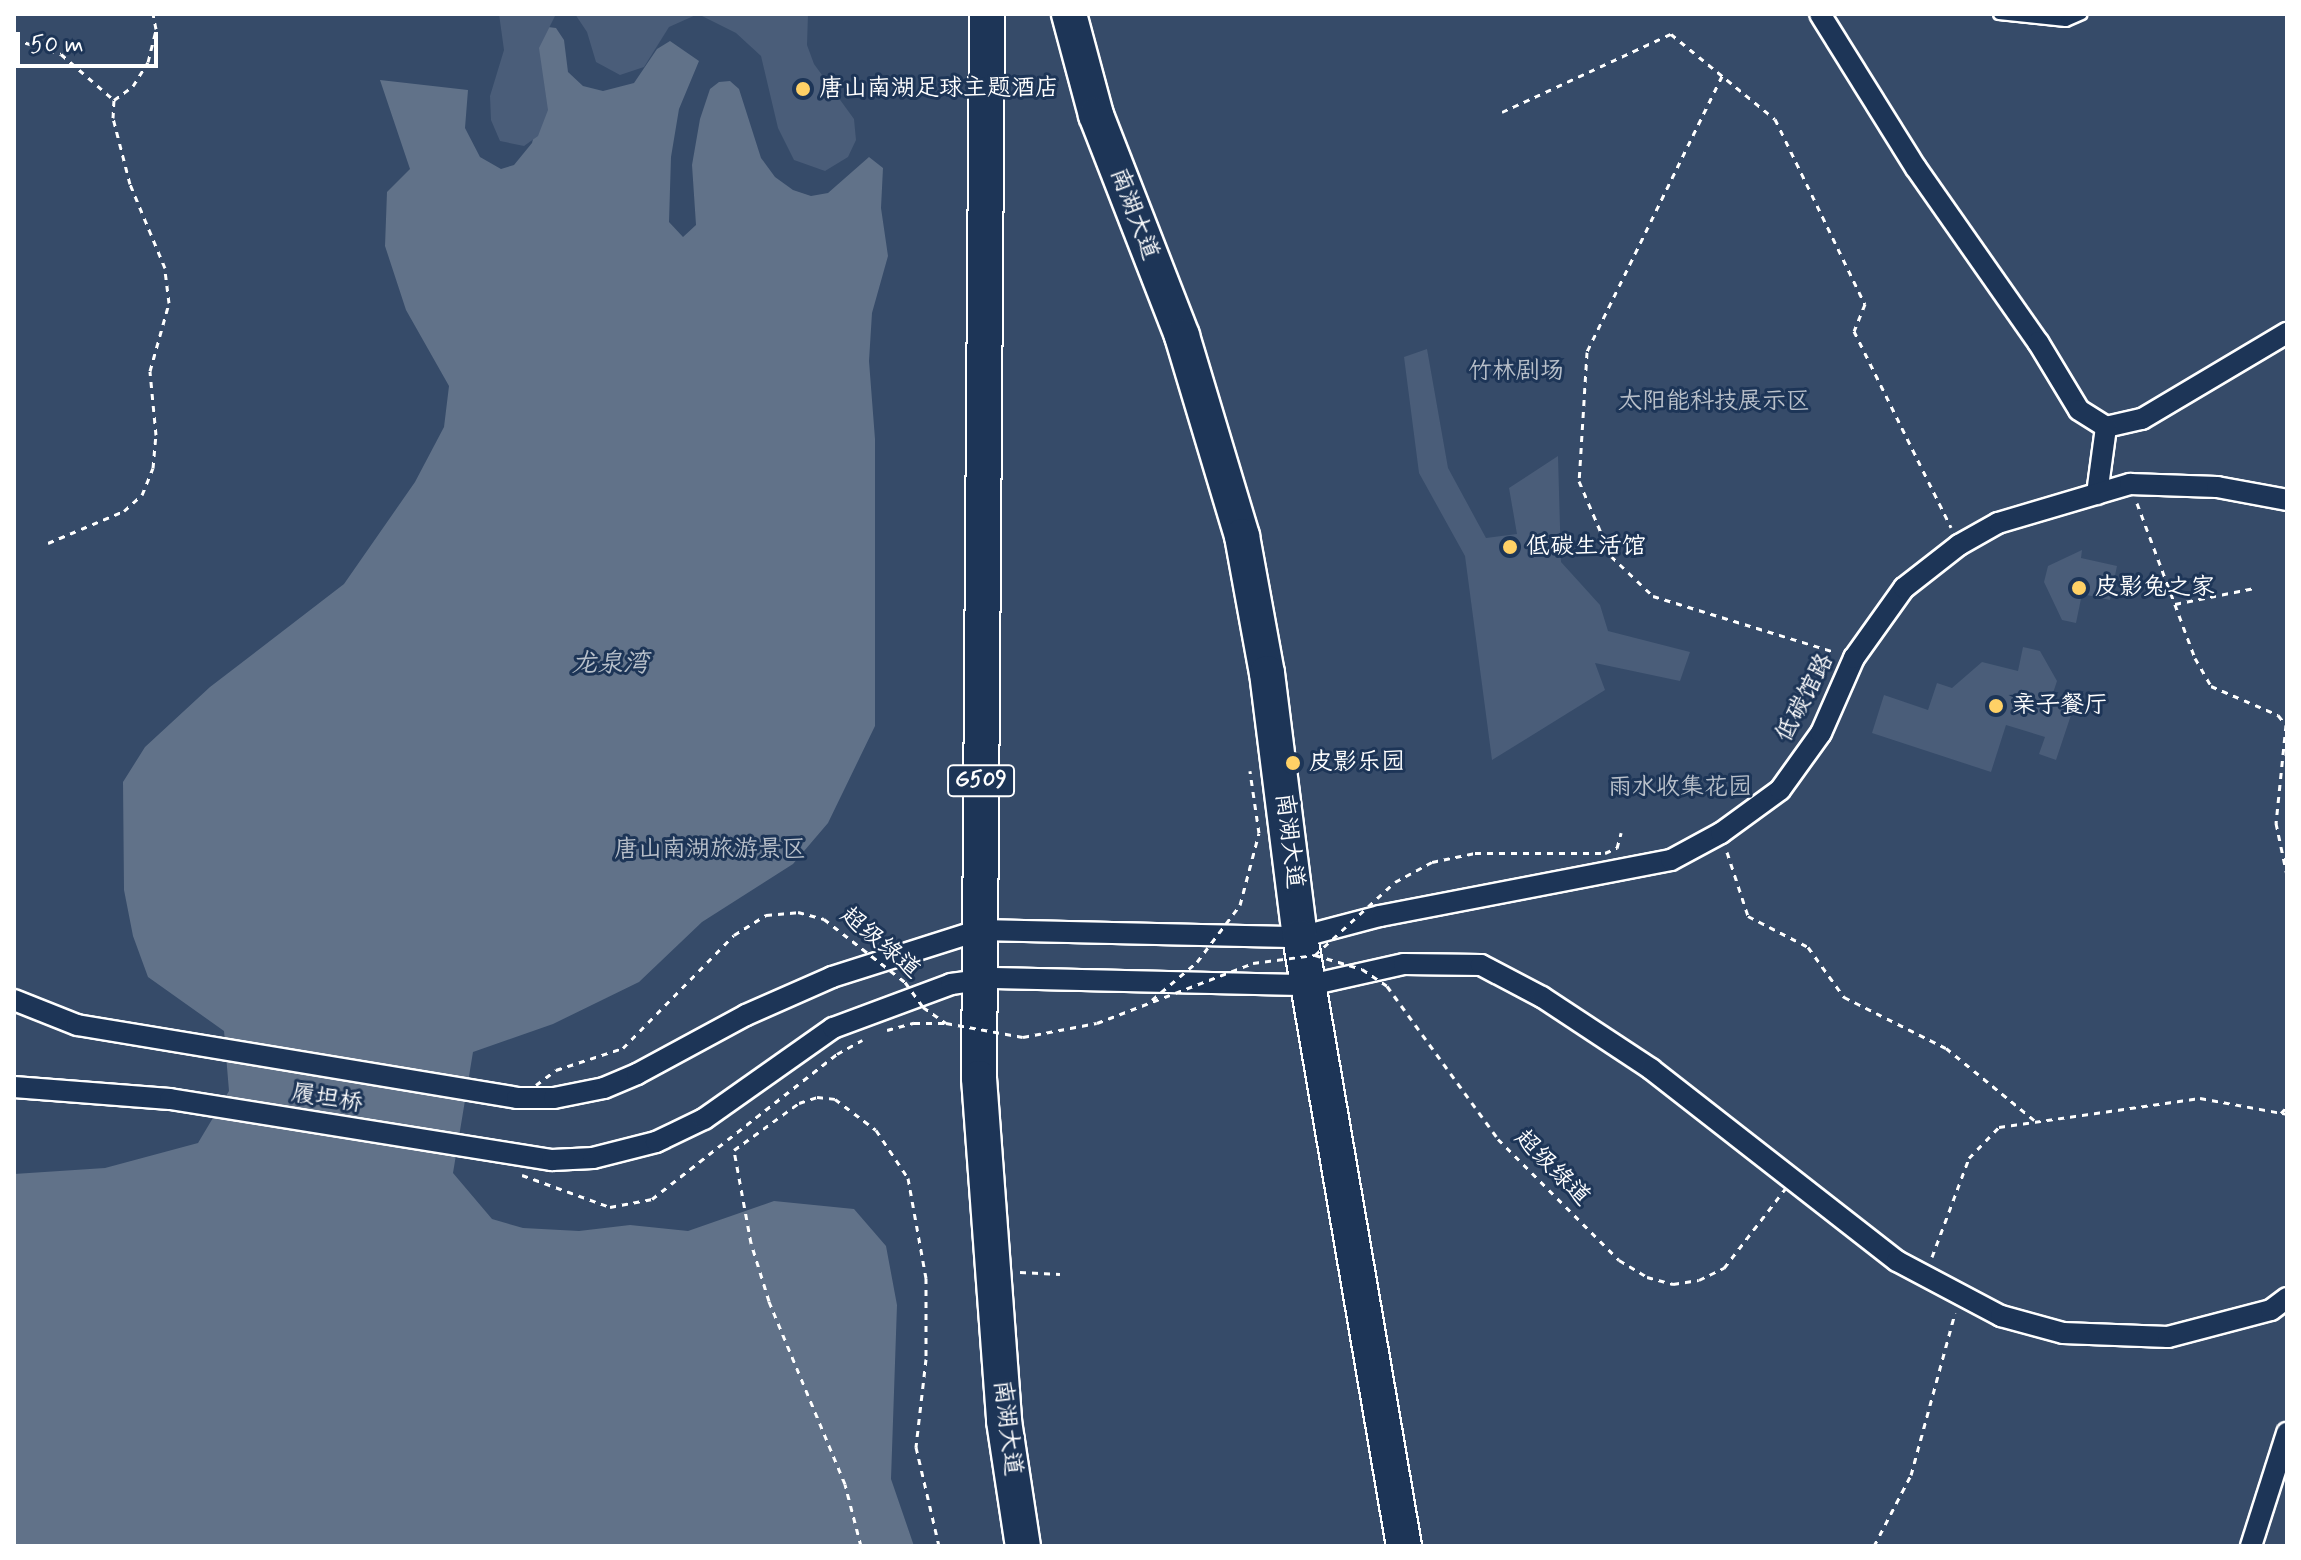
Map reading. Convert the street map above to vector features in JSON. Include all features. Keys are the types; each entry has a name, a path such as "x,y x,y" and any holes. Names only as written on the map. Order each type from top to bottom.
{"highway":[{"name":"南湖大道","path":"987,14 978,979 990,1271 1004,1421 1023,1546"},
{"name":"南湖大道","path":"1069,14 1096,115 1182,336 1242,536 1267,673 1309,959 1404,1546"}],"street":[{"path":"1820,14 1916,168 2038,342 2079,410 2106,427 2142,419 2287,333"},
{"path":"2097,494 2106,427"},
{"name":"低碳馆路","path":"1309,959 1380,916 1671,860 1721,833 1780,790 1821,733 1854,658 1904,588 1959,545 1998,523 2130,484 2217,487 2287,500"},
{"name":"履坦桥","path":"14,1000 77,1025 184,1039 481,1091 554,1098 604,1088 832,977 980,930 1309,959"},
{"name":"履坦桥","path":"14,1087 170,1099 552,1160 625,1153 704,1119 833,1028 876,1008 978,979 1309,959"},
{"path":"1309,959 1481,965 1542,997 1651,1069 1923,1279 1959,1298 2063,1333 2113,1337 2168,1337 2282,1305"},
{"path":"2251,1546 2287,1433"}],"lane":[{"path":"1999,14 2066,21 2082,14"}],"path":[{"path":"48,543 124,511 142,495 153,468 156,435 150,371 169,303 156,239 130,184 113,118 114,100 148,62 156,29 153,14"},
{"path":"1502,112 1671,34 1775,119 1865,304 1854,331 1959,545"},
{"path":"14,39 61,54 114,100"},
{"path":"1722,76 1587,352 1579,481 1611,556 1653,596 1854,658"},
{"path":"2130,484 2175,604 2211,686 2278,715 2286,725 2284,778 2276,823 2287,875"},
{"path":"2175,604 2254,588"},
{"name":"超级绿道","path":"1149,1002 1197,962 1240,905 1259,833 1250,771"},
{"path":"1309,959 1395,882 1432,862 1475,853 1605,853 1617,848 1621,833"},
{"path":"1721,833 1748,916 1808,947 1844,997 1946,1048 2034,1120"},
{"name":"超级绿道","path":"536,1085 556,1070 607,1058 623,1048 734,935 766,915 798,912 824,919 905,982 923,1007 946,1023 996,1035 1051,1035 1253,963 1294,953 1309,959 1362,969 1387,986 1498,1139 1619,1260 1647,1277 1673,1284 1699,1280 1724,1268 1785,1189"},
{"path":"861,1546 845,1484 769,1301 737,1182 734,1150 799,1103 817,1097 835,1099 856,1113 896,1155 908,1178 926,1278 926,1359 916,1447 939,1546"},
{"path":"1923,1279 1969,1158 1999,1127 2200,1098 2287,1114"},
{"path":"2281,1113 2287,1107"},
{"path":"990,1271 1060,1274"},
{"path":"1874,1546 1911,1475 1959,1298"}],"green space":[{"name":"唐山南湖旅游景区","path":"14,14 2287,14 2287,1546 14,1546"}],"water":[{"name":"龙泉湾","path":"548,27 556,28 564,40 568,72 583,86 603,91 634,83 657,49 670,41 699,61 679,109 671,157 669,222 683,237 696,225 692,165 700,119 710,89 719,82 730,81 739,89 761,158 775,177 793,190 811,196 828,193 869,157 883,168 881,208 888,256 872,313 869,361 875,439 875,726 828,823 793,864 702,922 639,982 553,1024 473,1052 453,1173 492,1219 523,1228 579,1231 630,1225 688,1231 774,1201 854,1209 886,1246 897,1305 891,1479 914,1546 14,1546 14,1174 105,1168 198,1143 229,1091 224,1031 148,977 133,936 124,890 123,782 145,747 210,687 344,584 415,482 444,427 449,386 406,310 385,246 387,192 410,169 380,80 468,90 465,128 480,157 501,169 514,165 532,143 541,107 536,48"}],"building":[{"path":"499,14 556,14 539,48 548,110 538,136 524,146 500,141 491,120 490,96 504,50"},
{"path":"575,14 698,14 669,27 644,67 620,75 596,62 587,32"},
{"path":"698,14 808,14 807,45 814,64 854,119 856,140 848,157 825,171 794,160 778,128 761,56 736,33"},
{"name":"低碳生活馆","path":"1427,349 1448,468 1486,538 1517,534 1509,488 1558,456 1561,562 1600,605 1608,631 1690,652 1680,681 1595,663 1605,690 1492,760 1465,556 1419,473 1404,357"},
{"name":"皮影兔之家","path":"2082,550 2081,558 2117,566 2110,600 2082,594 2076,623 2062,620 2044,582 2048,566"},
{"name":"亲子餐厅","path":"2023,647 2040,651 2057,681 2050,702 2073,709 2056,760 2039,754 2045,737 2006,725 1991,772 1872,733 1884,695 1928,710 1937,683 1952,688 1982,662 2018,671"}],"place":[{"name":"唐山南湖足球主题酒店","path":"803,89"},
{"name":"低碳生活馆","path":"1510,547"},
{"name":"皮影兔之家","path":"2079,588"},
{"name":"亲子餐厅","path":"1996,706"},
{"name":"皮影乐园","path":"1293,763"}],"park label":[{"name":"竹林剧场","path":"1516,372"},
{"name":"太阳能科技展示区","path":"1714,402"},
{"name":"雨水收集花园","path":"1680,788"}]}
